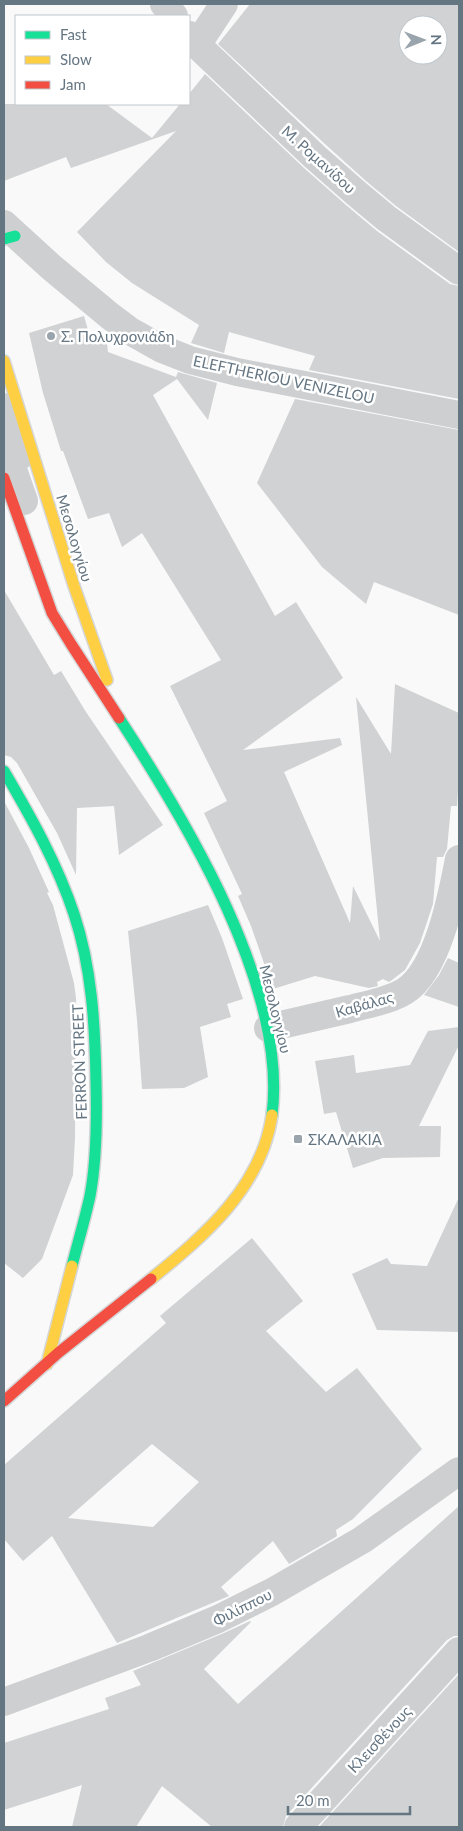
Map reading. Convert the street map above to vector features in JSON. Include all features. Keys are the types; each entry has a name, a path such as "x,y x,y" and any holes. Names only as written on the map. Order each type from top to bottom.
{"street":[{"path":"164,4 173,15"},
{"path":"193,40 224,4"},
{"name":"Μ. Ρομανίδου","path":"193,40 315,157 356,193 386,218 459,271"},
{"name":"ELEFTHERIOU VENIZELOU","path":"8,233 130,331 149,343 176,355 237,372 459,415"},
{"name":"Μεσολογγίου","path":"4,361 74,586 121,722"},
{"path":"4,407 74,620 65,619 4,444"},
{"name":"Μεσολογγίου","path":"4,478 53,615 186,829 230,912 258,990 268,1028 274,1063 273,1116 268,1138 258,1165 243,1189 222,1215 200,1237 4,1401"},
{"name":"FERRON STREET","path":"4,771 38,831 69,903 87,964 93,1002 97,1133 94,1172 90,1196 46,1364"},
{"name":"Καβάλας","path":"268,1028 372,1003 393,997 406,990 430,960 448,914 459,859"},
{"name":"Φιλίππου","path":"4,1702 184,1635 280,1588 362,1540 459,1471"},
{"name":"Κλεισθένους","path":"298,1827 459,1651"}],"building":[{"path":"250,4 459,4 459,252 396,206 326,145 218,44"},
{"path":"205,74 304,168 377,231 450,284 459,286 459,399 309,370 315,356 229,332 224,353 191,343 199,325 132,283 106,262 77,232 176,131 71,168 66,157 4,181 4,104 107,105 152,138 179,105 190,105 190,93"},
{"path":"84,316 92,344 107,343 108,352 176,377 178,372 217,383 208,420 177,379 153,395 275,616 296,602 343,678 243,750 340,738 342,745 284,772 350,923 353,886 380,941 356,697 391,754 395,684 459,713 457,806 451,806 447,849 443,857 437,857 433,904 420,943 405,970 389,982 383,979 377,982 378,986 369,988 315,976 273,989 251,926 238,896 242,894 204,813 227,801 170,686 221,660 142,533 122,547 109,513 88,519 63,451 61,451 43,393 29,333"},
{"path":"295,399 459,430 459,615 374,582 366,604 322,567 257,483"},
{"path":"4,590 54,675 61,671 86,712 163,825 119,855 114,806 77,808 76,875 57,833 17,763 11,757 4,755"},
{"path":"4,801 29,848 49,892 47,893 53,905 74,983 76,998 73,1175 42,1259 23,1278 4,1263"},
{"path":"208,905 222,938 243,999 227,1004 231,1017 200,1027 208,1077 184,1088 142,1089 128,931"},
{"path":"448,958 459,963 459,1007 424,995 439,975"},
{"path":"459,1027 459,1045 419,1126 441,1126 440,1157 383,1158 353,1168 336,1112 324,1114 315,1061 354,1055 356,1073 410,1065 428,1031"},
{"path":"459,1197 459,1332 377,1330 352,1274 387,1258 391,1264 427,1266"},
{"path":"252,1238 303,1301 266,1331 326,1392 357,1368 422,1449 353,1519 336,1530 337,1536 334,1538 289,1564 273,1541 221,1587 229,1596 117,1643 52,1536 23,1561 4,1539 4,1465 166,1323 160,1316","holes":["152,1444 199,1482 153,1527 68,1518"]},
{"path":"459,1506 459,1636 454,1636 447,1640 286,1816 283,1827 212,1827 162,1786 136,1827 72,1827 82,1785 4,1810 4,1743 109,1709 105,1698 141,1685 133,1671 250,1621 204,1669 238,1704"},
{"path":"459,1674 459,1827 319,1827"}],"traffic: fast":[{"path":"4,239 15,236"},
{"path":"119,718 201,855 227,908 248,961 264,1014 273,1066 272,1115"},
{"path":"4,771 34,823 60,877 80,934 89,976 96,1061 95,1154 90,1196 72,1266"}],"traffic: slow":[{"path":"4,361 74,586 107,680"},
{"path":"151,1279 191,1245 228,1208 256,1165 266,1141 272,1115"},
{"path":"47,1364 72,1266"}],"traffic: jam":[{"path":"4,478 52,613 119,718"},
{"path":"4,1401 58,1353 151,1279"}],"place":[{"name":"Σ. Πολυχρονιάδη","path":"51,336"},
{"name":"ΣΚΑΛΑΚΙΑ","path":"298,1139"}]}
